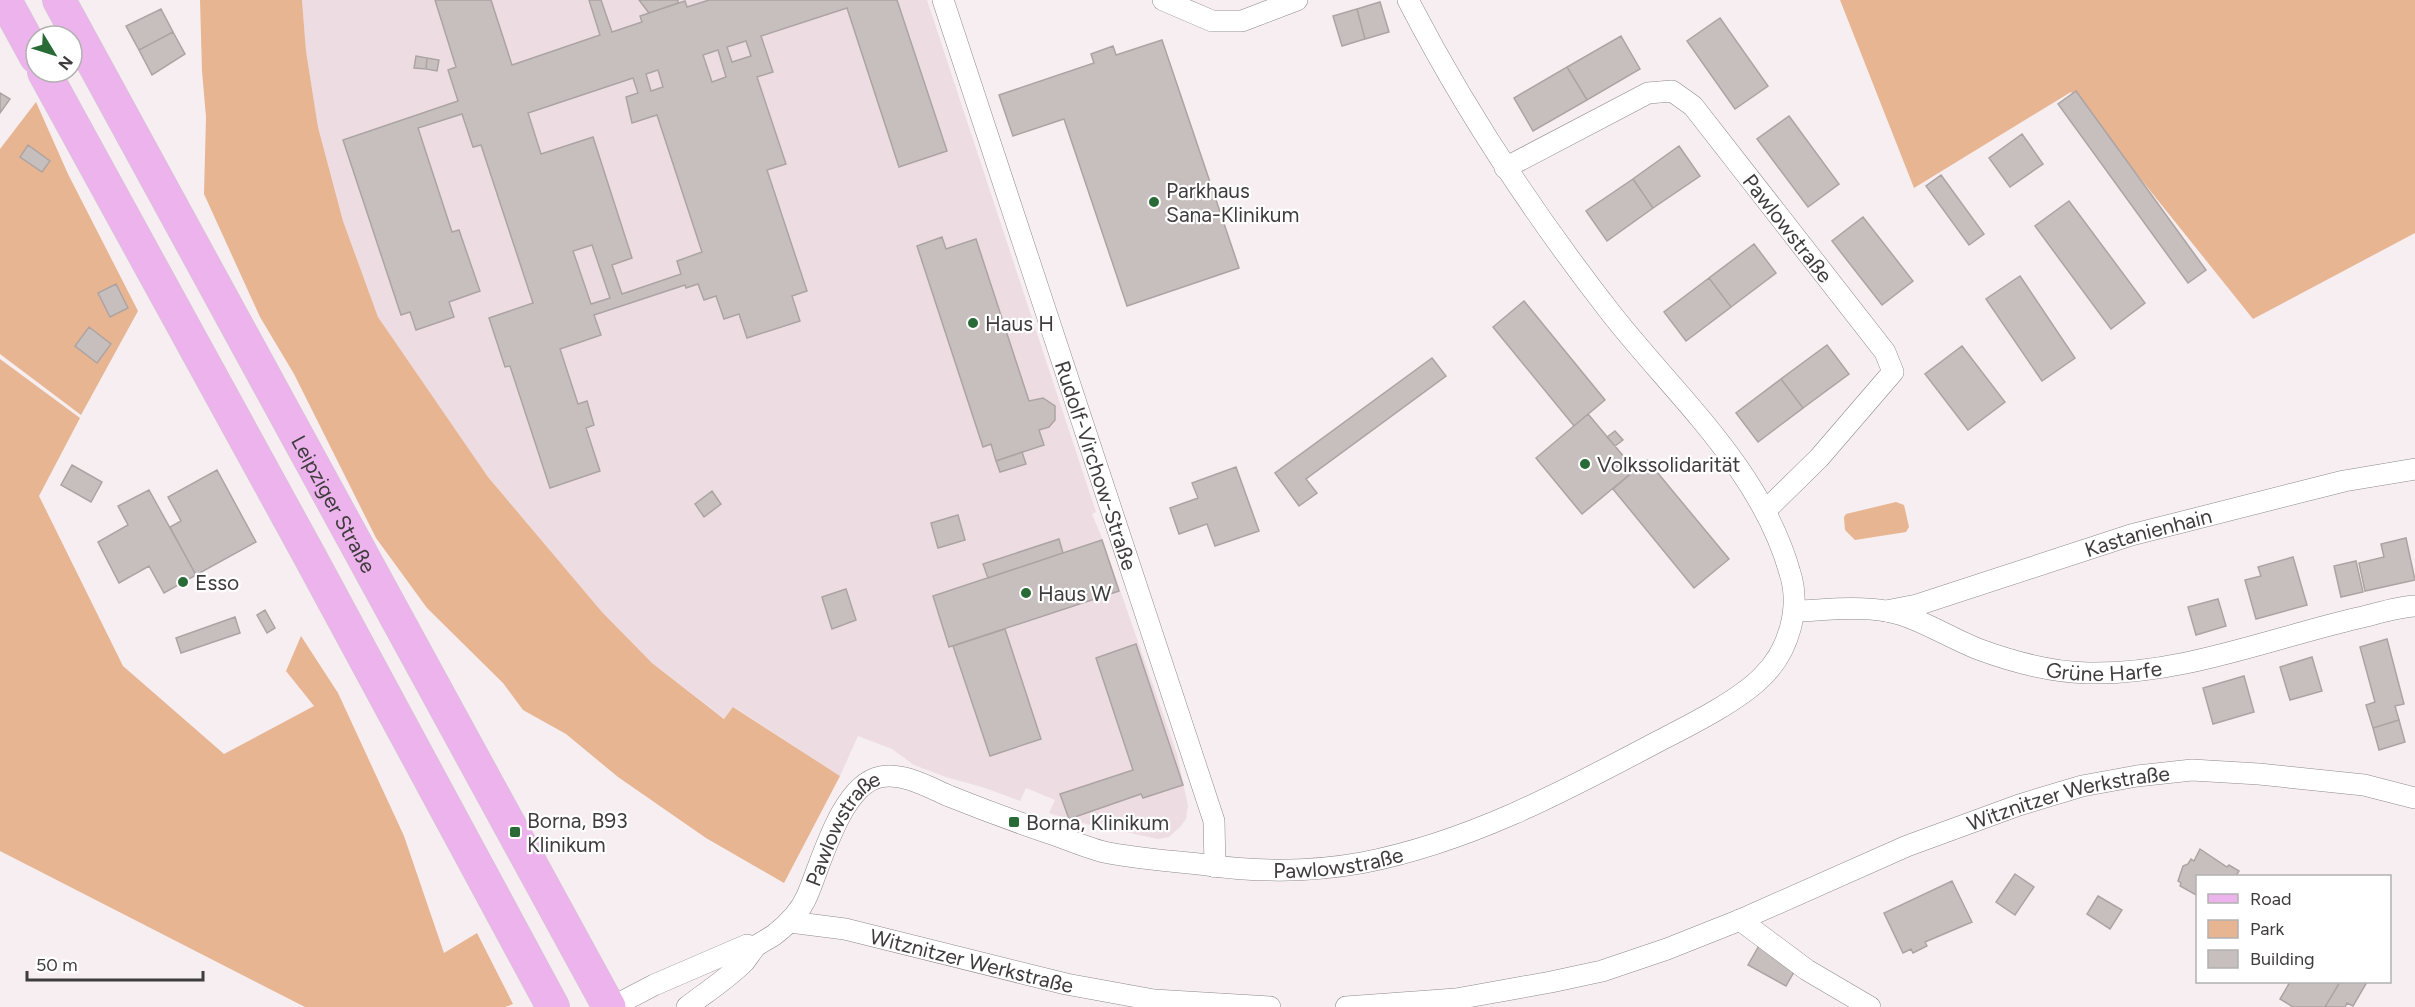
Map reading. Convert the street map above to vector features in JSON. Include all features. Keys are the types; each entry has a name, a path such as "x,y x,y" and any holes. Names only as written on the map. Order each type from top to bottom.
{"main road":[{"name":"Leipziger Straße","path":"59,0 611,1007"},
{"path":"5,9 24,38"},
{"path":"51,84 553,1007"}],"street":[{"name":"Rudolf-Virchow-Straße","path":"943,0 1214,821 1215,867"},
{"path":"1163,0 1212,21 1242,21 1297,0"},
{"name":"Pawlowstraße","path":"790,921 805,902 831,835 855,794 872,779 886,775 907,778 1014,822 1103,851 1215,867 1280,870 1320,868 1363,862 1443,841 1511,815 1595,775 1687,726 1754,683 1764,676 1785,645 1795,611 1792,576 1767,510 1736,464 1615,319 1552,236 1505,168 1444,70 1408,0"},
{"name":"Pawlowstraße","path":"1505,168 1648,93 1672,92 1693,106 1885,352 1893,372 1818,458 1767,510"},
{"name":"Kastanienhain","path":"1886,611 1917,605 2131,535 2344,481 2415,469"},
{"name":"Grüne Harfe","path":"1795,611 1854,609 1886,611 1937,629 1977,648 2044,670 2087,673 2135,672 2163,668 2264,644 2330,624 2415,606"},
{"name":"Witznitzer Werkstraße","path":"1346,1007 1456,999 1602,971 1656,953 1740,920 1907,846 2019,805 2082,786 2137,776 2192,770 2259,774 2364,785 2415,798"},
{"path":"1740,920 1807,970 1870,1007"},
{"path":"687,1007 746,961 754,948 771,938 790,921"},
{"name":"Witznitzer Werkstraße","path":"790,921 845,929 1066,984 1154,1000 1270,1007"},
{"path":"611,1007 654,985 747,945 754,948"}],"shaded area":[{"path":"302,0 927,0 1096,512 1092,514 1177,754 1188,806 1186,819 1180,827 1169,837 1158,839 1078,822 1049,813 1055,800 1026,788 1020,801 914,765 892,749 858,736 840,776 734,707 725,719 652,663 602,612 488,477 378,317 343,221 318,127 306,51"}],"green space":[{"path":"200,0 302,0 306,51 318,127 343,221 378,317 488,477 602,612 652,663 724,719 733,707 840,776 784,883 706,838 618,777 566,734 523,710 503,683 427,608 376,538 294,374 260,317 204,194 206,117"},
{"path":"1840,0 2415,0 2415,233 2253,319 2071,92 1914,188"},
{"path":"36,102 68,174 138,311 81,415 0,354 0,149"},
{"path":"0,359 80,418 39,496 123,666 224,754 314,706 286,671 301,636 338,693 404,836 444,953 477,933 513,1004 505,1007 305,1007 0,851"},
{"path":"1896,502 1904,505 1909,527 1906,532 1855,540 1845,530 1844,517 1846,514"}],"building":[{"path":"435,0 491,0 512,65 600,35 589,0 601,0 612,32 642,22 640,16 685,1 687,7 709,0 897,0 947,151 899,167 847,8 761,36 773,72 757,77 786,164 767,170 807,291 792,296 800,321 747,338 739,314 724,319 716,296 704,300 698,284 686,288 685,285 594,315 601,335 560,349 578,404 587,401 594,425 586,428 600,471 550,488 510,366 505,367 489,318 533,303 481,145 473,147 462,114 418,128 452,232 459,230 480,291 449,302 454,317 416,330 410,312 401,315 343,140 458,101 448,70 456,67","holes":["746,41 751,56 732,62 727,47","718,50 726,77 712,82 703,55","658,70 663,87 651,91 646,74","633,78 638,93 626,97 632,123 657,115 702,252 677,261 681,274 622,294 612,265 632,258 593,137 541,154 528,113","592,245 610,298 591,304 573,251"]},
{"path":"639,0 678,0 678,3 649,13"},
{"path":"1380,2 1389,32 1365,39 1357,9"},
{"path":"161,9 173,32 139,50 126,26"},
{"path":"1357,9 1365,39 1342,46 1333,16"},
{"path":"1720,18 1768,86 1735,109 1687,41"},
{"path":"173,32 185,54 152,75 139,50"},
{"path":"1621,36 1640,69 1587,100 1567,67"},
{"name":"Parkhaus Sana-Klinikum","path":"1162,40 1239,268 1127,306 1064,119 1013,136 999,95 1094,63 1091,54 1113,46 1116,55"},
{"path":"416,56 427,58 426,69 414,68"},
{"path":"427,58 439,60 437,71 426,69"},
{"path":"1567,67 1587,100 1533,131 1514,98"},
{"path":"2076,91 2206,270 2188,283 2058,104"},
{"path":"0,93 10,99 0,113"},
{"path":"1789,116 1839,184 1808,207 1757,139"},
{"path":"2022,134 2043,164 2010,187 1989,158"},
{"path":"28,145 50,161 42,172 20,157"},
{"path":"1679,146 1700,176 1653,208 1633,179"},
{"path":"1941,175 1984,234 1969,245 1926,186"},
{"path":"1633,179 1653,208 1607,241 1586,211"},
{"path":"2069,201 2145,303 2111,329 2035,226"},
{"path":"1863,217 1913,281 1882,305 1832,241"},
{"name":"Haus H","path":"942,237 946,249 976,239 1029,401 1043,398 1055,406 1055,420 1049,427 1039,430 1044,445 996,461 991,444 983,447 917,246"},
{"path":"1754,244 1776,273 1731,307 1709,278"},
{"path":"2020,276 2075,358 2042,381 1986,299"},
{"path":"1709,278 1731,307 1686,341 1664,312"},
{"path":"116,284 128,308 110,317 98,293"},
{"path":"1524,301 1605,400 1574,426 1493,327"},
{"path":"89,327 111,344 97,363 75,346"},
{"path":"1827,345 1849,374 1803,408 1781,379"},
{"path":"1962,346 2005,402 1968,430 1925,374"},
{"path":"1432,358 1446,376 1306,479 1317,493 1299,506 1275,473"},
{"path":"1781,379 1803,408 1758,442 1736,413"},
{"name":"Volkssolidarität","path":"1588,414 1635,470 1582,514 1536,458"},
{"path":"1615,431 1623,440 1615,446 1607,437"},
{"path":"1022,452 1026,464 1000,472 996,461"},
{"path":"1647,460 1729,559 1694,588 1613,489"},
{"path":"72,465 102,482 91,502 61,485"},
{"path":"1236,467 1259,531 1215,546 1207,524 1179,534 1170,508 1198,498 1192,483"},
{"path":"217,470 256,542 196,575 170,527 181,521 168,497"},
{"path":"149,490 196,575 164,593 149,566 119,583 98,542 128,525 118,506"},
{"path":"712,491 721,504 704,517 695,504"},
{"path":"958,515 965,540 938,548 931,523"},
{"path":"2406,538 2415,580 2365,591 2359,563 2384,557 2381,544"},
{"path":"1059,539 1063,553 988,578 983,564"},
{"name":"Haus W","path":"1102,540 1119,591 949,647 933,596"},
{"path":"2293,557 2307,605 2256,619 2245,580 2261,576 2258,567"},
{"path":"2356,561 2363,592 2341,597 2334,566"},
{"path":"846,589 856,620 832,629 822,597"},
{"path":"2218,599 2226,626 2196,635 2188,607"},
{"path":"265,610 275,628 267,633 257,615"},
{"path":"235,617 240,633 181,653 176,638"},
{"path":"1005,629 1041,739 990,756 953,646"},
{"path":"2387,639 2404,704 2395,706 2399,720 2373,728 2366,705 2375,702 2360,647"},
{"path":"1136,644 1183,785 1143,798 1141,794 1069,819 1060,794 1133,770 1096,658"},
{"path":"2312,657 2322,691 2290,700 2280,667"},
{"path":"2244,676 2254,712 2213,724 2203,688"},
{"path":"2399,720 2405,742 2379,750 2373,728"},
{"path":"2200,849 2227,867 2229,865 2239,871 2237,875 2196,875 2196,895 2180,886 2181,883 2178,881 2183,866 2191,859 2194,861"},
{"path":"2015,874 2034,887 2015,915 1996,902"},
{"path":"1952,881 1972,922 1925,942 1927,946 1913,953 1911,949 1903,953 1884,913"},
{"path":"2098,896 2122,910 2110,929 2087,914"},
{"path":"1760,944 1798,965 1786,986 1748,965"},
{"path":"2289,983 2339,983 2325,1007 2293,1007 2280,999"},
{"path":"2339,983 2366,983 2353,1006 2347,1003 2345,1007 2325,1007"}],"place":[{"name":"Parkhaus Sana-Klinikum","path":"1154,202"},
{"name":"Haus H","path":"973,323"},
{"name":"Volkssolidarität","path":"1585,464"},
{"name":"Esso","path":"183,582"},
{"name":"Haus W","path":"1026,593"},
{"name":"Borna, Klinikum","path":"1014,822"},
{"name":"Borna, B93 Klinikum","path":"515,832"}]}
